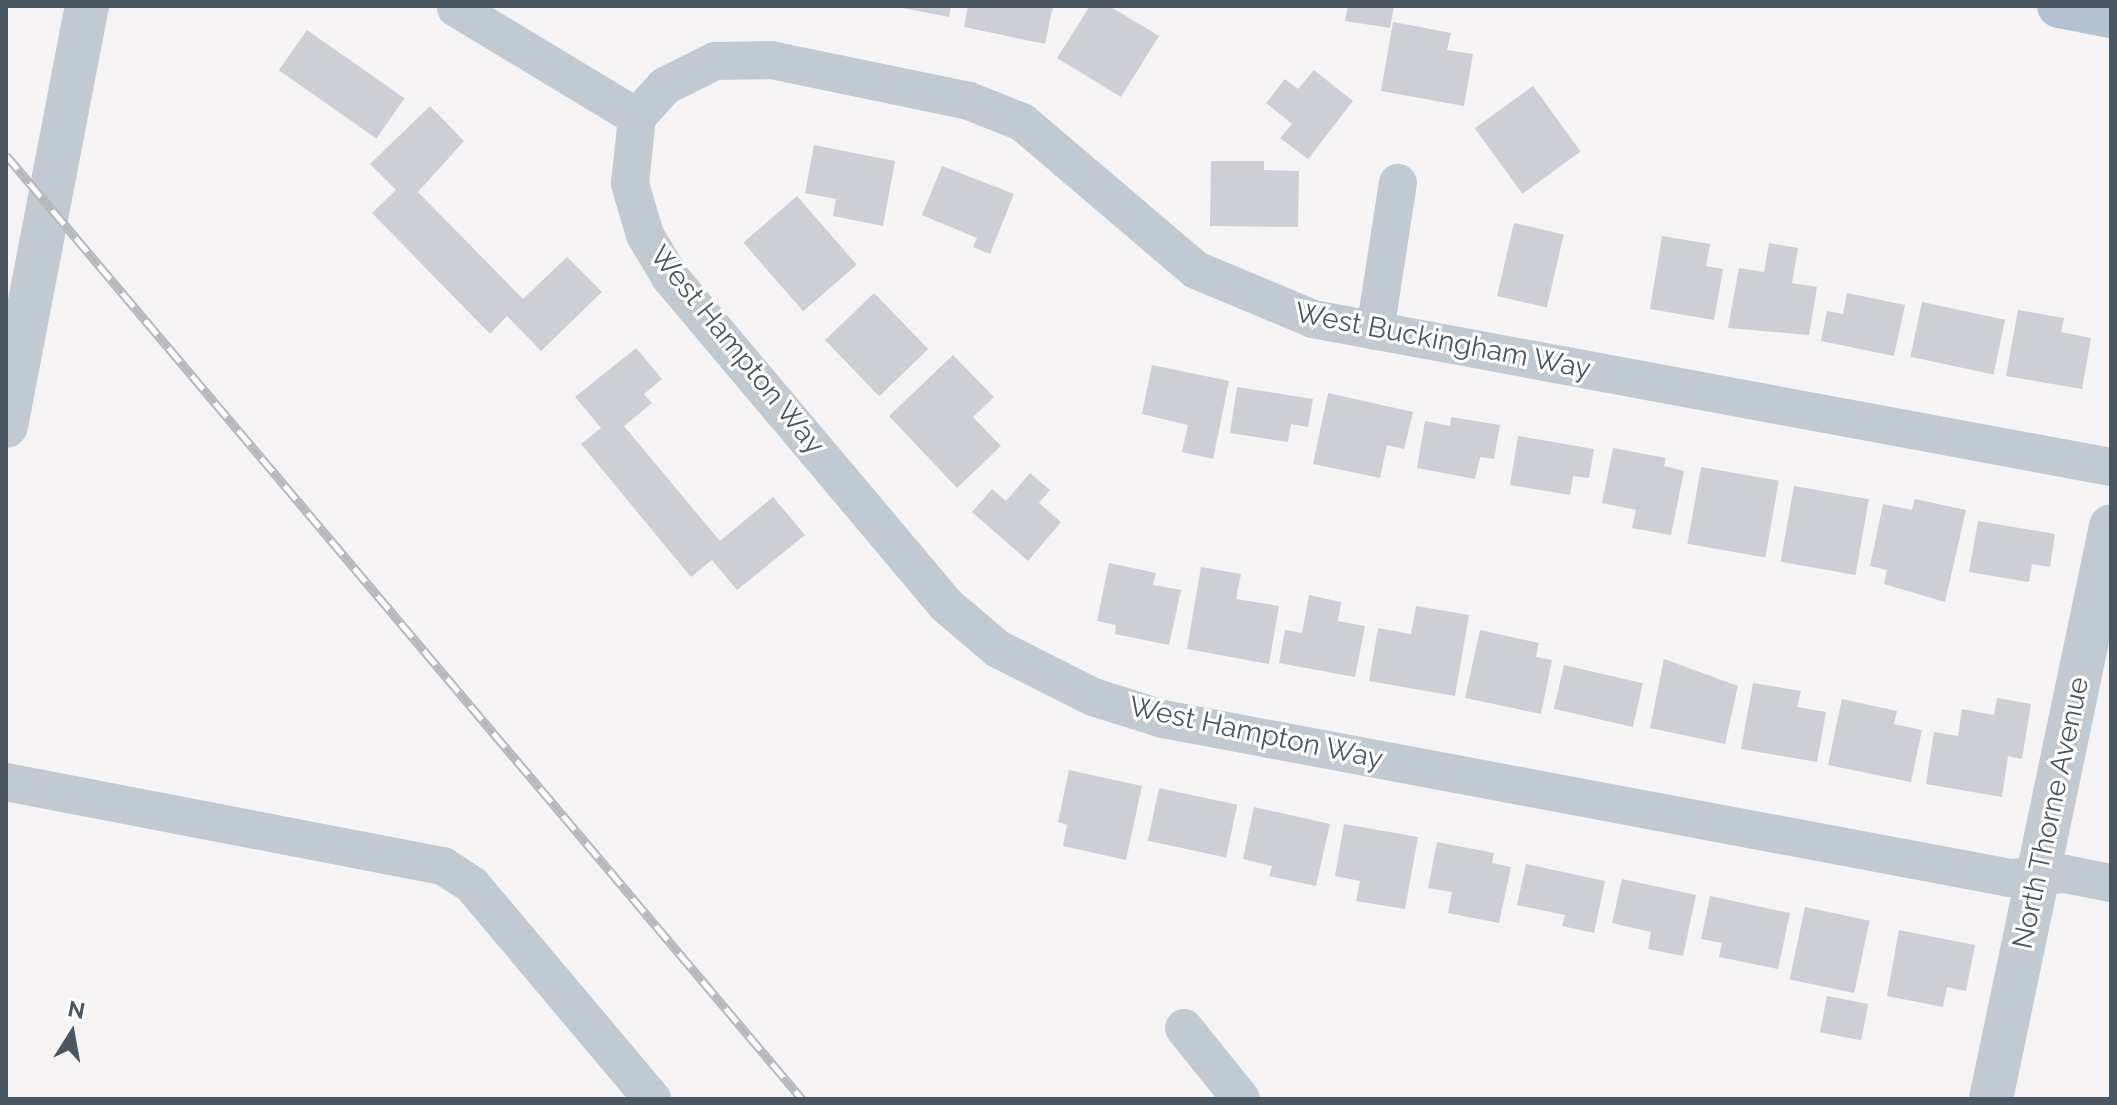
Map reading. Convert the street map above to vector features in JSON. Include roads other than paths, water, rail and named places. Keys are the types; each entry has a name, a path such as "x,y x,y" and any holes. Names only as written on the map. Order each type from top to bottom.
{"main road":[{"path":"2059,6 2111,16"}],"street":[{"path":"6,426 87,6"},
{"path":"456,8 637,117"},
{"name":"West Buckingham Way","path":"637,117 665,86 715,61 771,60 969,101 1034,131 1196,270 1253,299 1375,331 2111,467"},
{"name":"West Hampton Way","path":"637,117 630,184 645,235 670,277 946,605 998,649 1093,697 1163,719 2010,878 2039,875 2111,883"},
{"path":"1375,331 1398,183"},
{"name":"North Thorne Avenue","path":"1991,1099 2111,526"},
{"path":"6,782 443,866 472,885 648,1098"},
{"path":"1184,1028 1241,1099"}],"railway":[{"path":"6,155 802,1099"}]}
